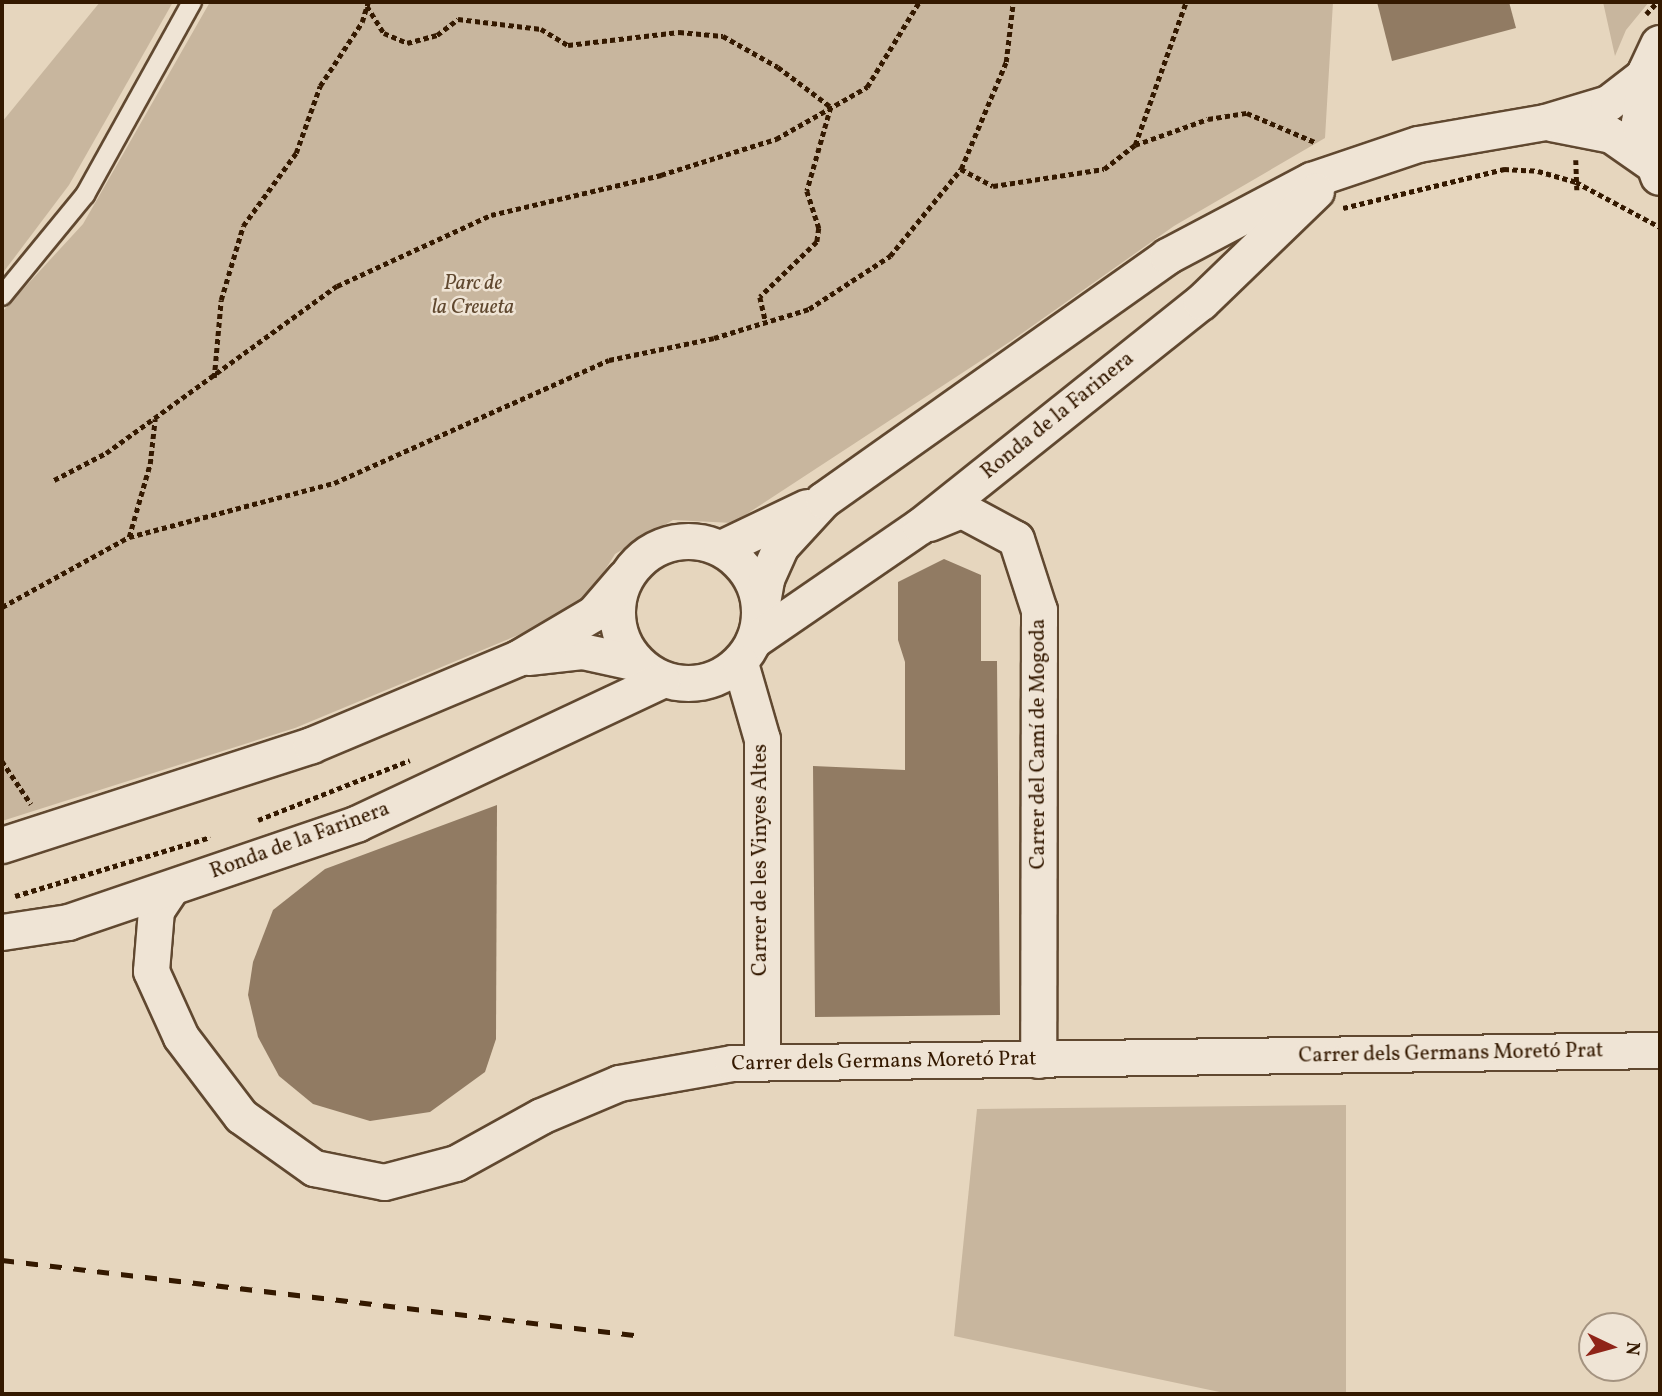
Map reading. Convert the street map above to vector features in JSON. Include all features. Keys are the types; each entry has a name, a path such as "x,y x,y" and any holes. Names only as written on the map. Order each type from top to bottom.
{"street":[{"path":"1545,122 1608,103 1653,59"},
{"path":"1653,59 1641,123 1657,170"},
{"path":"1545,122 1611,135 1657,170"},
{"name":"Ronda de la Farinera","path":"721,548 823,500 1167,256 1257,205 1355,163 1471,132 1545,122"},
{"name":"Ronda de la Farinera","path":"751,639 920,526 1201,302 1355,163"},
{"name":"Ronda de la Farinera","path":"751,639 766,579 780,547 823,500"},
{"name":"Carrer del Camí de Mogoda","path":"920,526 962,510 1016,539 1039,610 1038,1060"},
{"path":"2,845 311,745 518,658 594,613 643,555 668,543 695,541 721,548 742,564 756,588 751,639 718,678 692,685 582,651 518,658"},
{"path":"624,579 617,618 620,638 649,672"},
{"name":"Carrer de les Vinyes Altes","path":"751,639 762,739 762,1060"},
{"name":"Ronda de la Farinera","path":"2,932 68,922 358,823 649,672"},
{"name":"Carrer dels Germans Moretó Prat","path":"171,888 156,910 151,971 181,1037 241,1116 314,1168 384,1182 456,1163 541,1116 619,1083 762,1060 1038,1060 1660,1050"}],"lane":[{"path":"2,296 85,195 192,2"}],"path":[{"path":"54,480 155,419 214,379 337,286 491,215 700,163 776,139 867,86 919,2"},
{"path":"2,607 128,537 334,483 609,360 809,309 890,256 961,169 1006,62 1013,2"},
{"path":"1135,145 1186,2"},
{"path":"367,4 384,33 407,43 437,35 458,19 541,29 568,45 680,32 723,36 778,67 831,107"},
{"path":"214,379 221,300 243,226 296,153 320,86 362,22 367,4"},
{"path":"766,322 760,297 817,243 819,228 807,191 831,107"},
{"path":"961,169 993,186 1022,178 1057,177 1104,169 1135,145 1208,119 1247,113 1355,163"},
{"path":"1334,211 1503,169 1576,182 1660,227"},
{"path":"128,537 150,464 155,419"},
{"path":"243,826 422,755"},
{"path":"2,761 49,830"},
{"path":"10,898 53,880 218,834"}],"green space":[{"path":"100,2 173,2 69,185 2,274 2,122"},
{"name":"Parc de la Creueta","path":"210,2 1333,2 1325,138 1174,226 1011,341 733,523 673,520 615,554 581,609 295,728 2,821 2,312 83,224"},
{"path":"1603,2 1649,2 1626,30 1615,56"},
{"path":"1346,1105 1346,1394 1229,1394 954,1336 977,1109"}],"building":[{"path":"1377,2 1509,2 1516,28 1392,61"},
{"path":"944,559 981,575 981,661 997,661 1000,1015 815,1017 813,766 905,770 905,662 898,640 898,582"},
{"path":"497,805 496,1039 485,1072 430,1112 370,1121 313,1104 279,1076 258,1037 248,995 253,962 273,910 325,869"}],"railway":[{"path":"2,1260 643,1336"}]}
